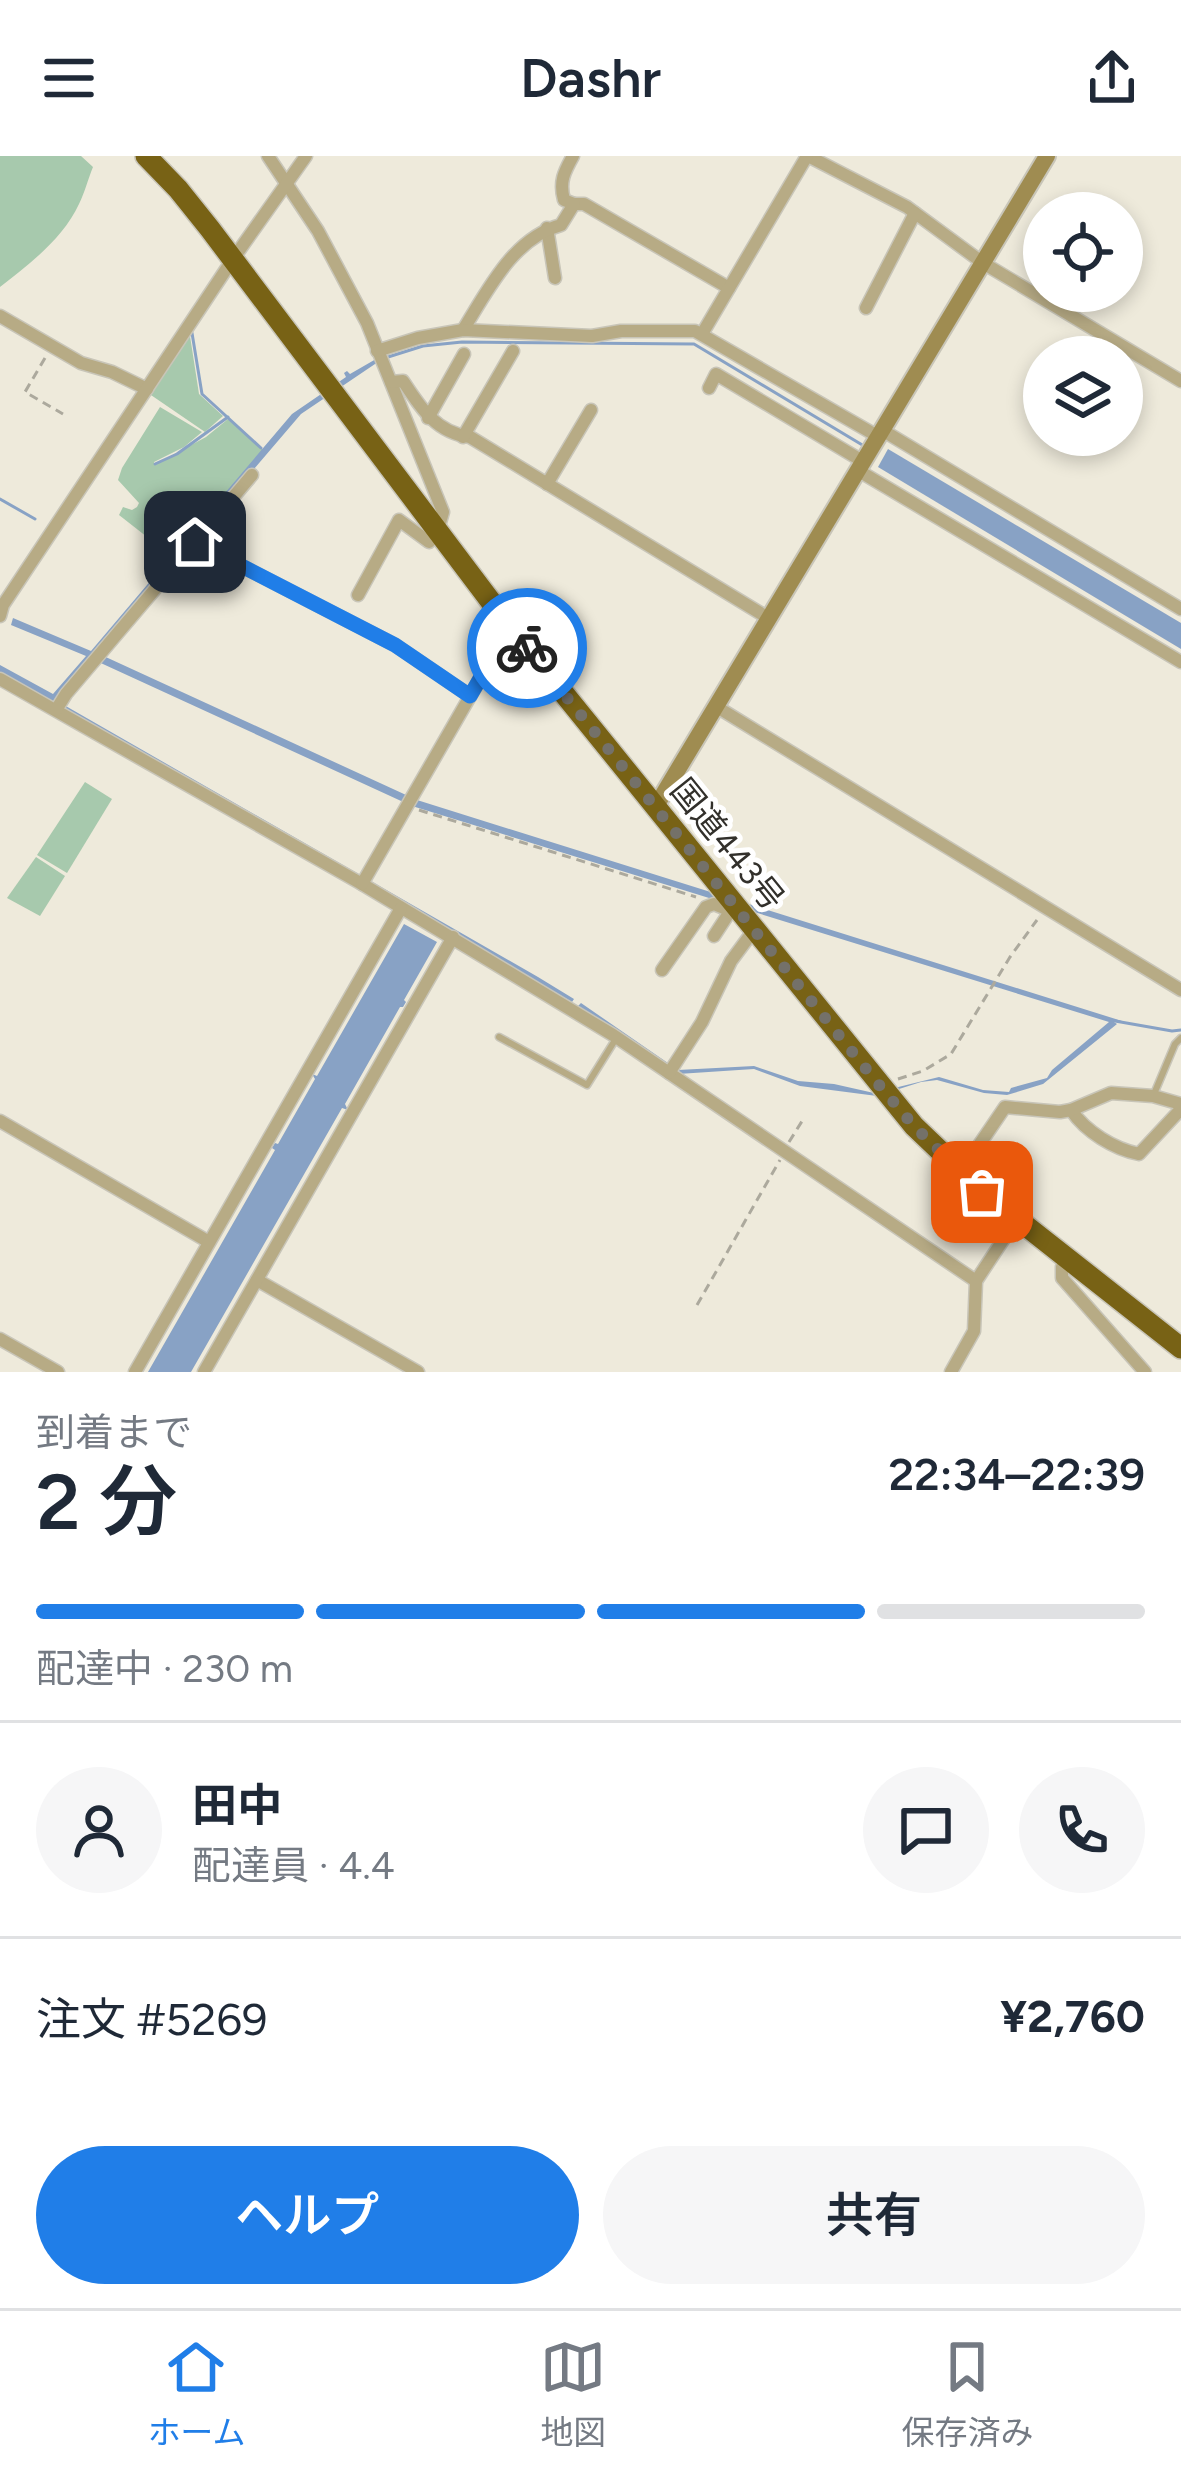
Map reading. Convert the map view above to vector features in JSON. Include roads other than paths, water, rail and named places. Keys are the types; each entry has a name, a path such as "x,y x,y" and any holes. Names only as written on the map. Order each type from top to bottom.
{"highway":[{"name":"国道443号","path":"146,156 233,259 437,533 656,806 726,907 754,930 914,1126 1017,1220 1181,1348"}],"street":[{"path":"268,156 318,231 367,323 443,512 429,542 399,520 358,595"},
{"path":"1,608 306,156"},
{"path":"573,156 562,176 565,200 584,204 729,288"},
{"path":"702,334 807,156 915,213 983,263 1181,381"},
{"path":"656,806 1047,156"},
{"path":"463,330 501,268 543,230 561,225 574,204"},
{"path":"866,308 915,213"},
{"path":"548,229 555,278"},
{"path":"0,316 81,363 147,389"},
{"path":"377,351 463,330 592,336 621,331 702,334 1181,609"},
{"path":"464,437 513,351"},
{"path":"428,418 464,354"},
{"path":"709,388 716,374 1181,662"},
{"path":"391,382 403,381 428,418 470,437 770,619"},
{"path":"548,484 591,410"},
{"path":"56,710 252,475"},
{"path":"195,542 395,645 470,696"},
{"path":"362,884 510,627"},
{"path":"0,679 362,884 617,1037 976,1281"},
{"path":"717,707 1181,990"},
{"path":"714,936 726,907"},
{"path":"662,970 700,912 726,907"},
{"path":"135,1372 401,908"},
{"path":"669,1073 754,930"},
{"path":"204,1372 453,937"},
{"path":"960,1172 1005,1107 1060,1112 1111,1093 1153,1096 1181,1106 1139,1154 1092,1132 1071,1110"},
{"path":"0,1121 209,1242"},
{"path":"1167,1126 1181,1134"},
{"path":"951,1372 974,1331 976,1281 1017,1220"},
{"path":"1067,1258 1062,1278 1137,1369"},
{"path":"257,1280 418,1372"},
{"path":"0,1339 58,1372"}],"lane":[{"path":"499,1036 587,1085 617,1037"},
{"path":"1153,1096 1174,1044 1181,1038"}],"water":[{"path":"376,359 387,360 301,414 97,653 417,800 1122,1021 1114,1022 1117,1024 1043,1084 1007,1095 937,1080 877,1096 800,1086 754,1069 678,1074 578,1006 581,1003 678,1070 754,1066 798,1081 874,1093 939,1077 1009,1092 1047,1078 1109,1022 412,806 92,659 57,701 538,977 574,999 572,1002 0,674 0,665 53,694 86,656 11,625 13,618 91,651 292,414 346,377 347,371 350,374"},
{"path":"888,449 1181,623 1181,649 878,467"},
{"path":"404,924 437,942 345,1104 348,1110 342,1108 191,1372 148,1372 315,1079 312,1074 317,1076"}],"waterway":[{"path":"192,333 202,394 261,448"},
{"path":"388,357 423,346 462,342 694,344 864,446"},
{"path":"155,464 228,417"},
{"path":"0,499 35,519"},
{"path":"1115,1021 1181,1030"}]}
